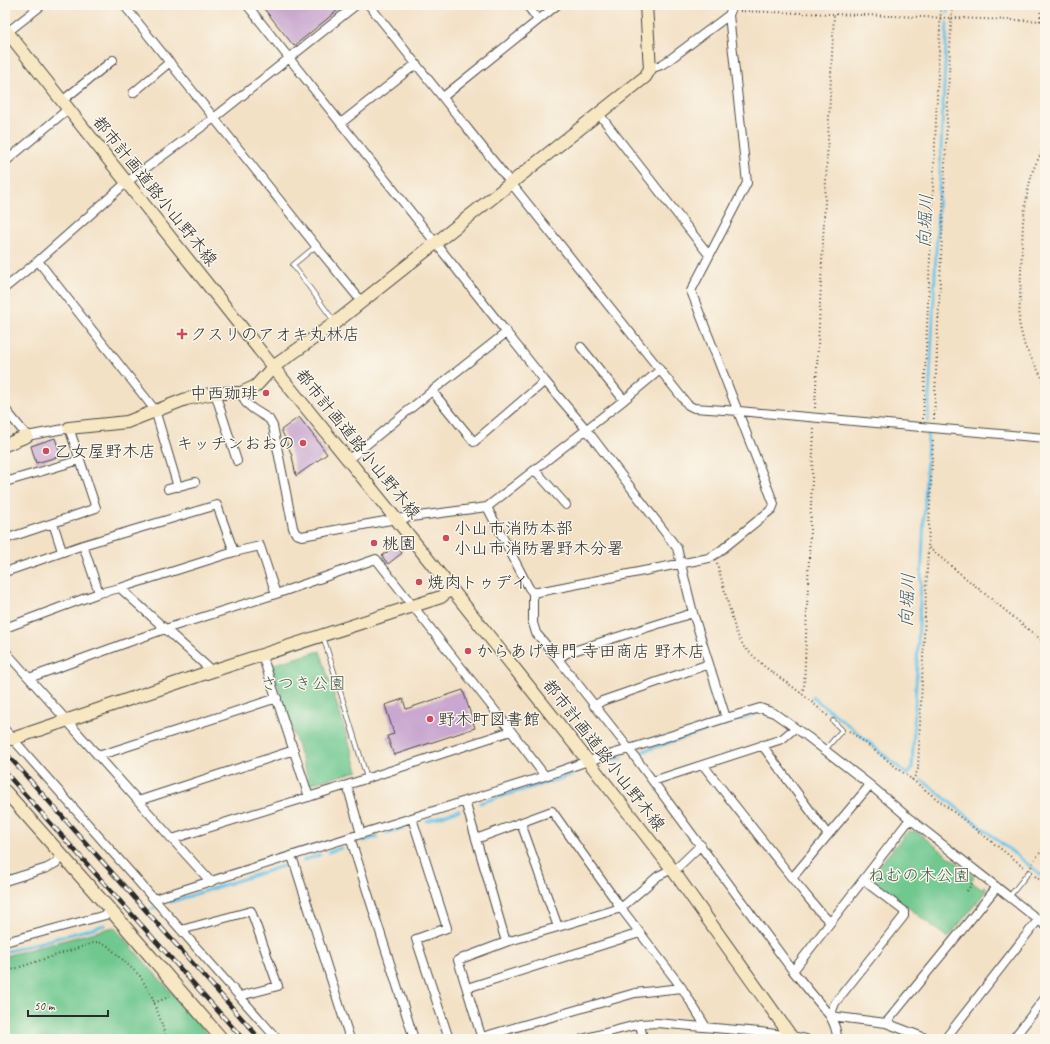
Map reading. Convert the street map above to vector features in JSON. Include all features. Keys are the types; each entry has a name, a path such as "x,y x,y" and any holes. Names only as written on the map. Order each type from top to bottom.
{"street":[{"path":"6,32 42,5"},
{"path":"124,5 362,302"},
{"path":"248,5 545,381 586,429 677,548 682,563 693,612 726,718"},
{"path":"5,288 38,261 127,182 214,118 356,5"},
{"path":"369,5 688,406 694,408 1045,438"},
{"path":"527,5 538,20"},
{"path":"443,97 557,5"},
{"path":"5,445 27,436 69,428 127,422 186,399 215,393 242,393 256,386 273,367 362,302 645,77 650,68 646,5"},
{"path":"533,593 709,558 772,509 774,504 691,291 747,183 729,15 733,5"},
{"path":"650,68 661,65 669,60 729,15"},
{"name":"都市計画道路小山野木線","path":"6,32 273,367 349,459 588,761 672,869 792,1037"},
{"path":"5,162 113,60"},
{"path":"133,92 170,62"},
{"path":"341,123 416,64"},
{"path":"599,114 709,255"},
{"path":"38,261 155,410 178,487"},
{"path":"349,459 507,332"},
{"path":"581,347 624,400"},
{"path":"242,393 246,403 269,419 273,426 293,528 296,534 302,536 396,519 487,507 660,370"},
{"path":"432,391 474,442 545,381"},
{"path":"215,393 236,461"},
{"path":"5,409 27,436"},
{"path":"5,539 96,508 69,428"},
{"path":"5,482 80,460"},
{"path":"535,470 566,505"},
{"path":"168,489 195,482"},
{"path":"5,572 83,545 216,505 234,552"},
{"path":"487,507 533,593 533,623 536,633 629,749 793,971 830,1016 837,1032 838,1039"},
{"path":"53,523 62,552"},
{"path":"83,545 99,593"},
{"path":"5,628 99,593 120,588 234,552 260,546 276,594"},
{"path":"29,678 166,629 276,594 376,559 545,776"},
{"path":"120,588 212,671"},
{"path":"277,1039 9,734 67,720 212,671 323,636 441,597 451,588"},
{"path":"558,659 567,653 693,612"},
{"path":"5,651 211,882"},
{"path":"262,655 309,796"},
{"path":"594,706 602,701 709,664"},
{"path":"98,756 277,698"},
{"path":"154,899 760,708 774,713 825,750 870,785 910,820 980,873 1042,923 945,1039"},
{"path":"652,781 782,739 795,728"},
{"path":"172,839 347,785 511,731"},
{"path":"762,746 828,835"},
{"path":"138,801 294,750"},
{"path":"703,765 792,878 830,922"},
{"path":"347,785 361,834"},
{"path":"792,878 870,785"},
{"path":"5,791 222,1039"},
{"path":"465,801 506,942"},
{"path":"476,839 552,812 621,908 682,988 706,1027"},
{"path":"412,818 447,928 416,939 449,1039"},
{"path":"793,971 910,820"},
{"path":"521,823 558,927"},
{"path":"350,837 414,1039"},
{"path":"682,988 635,993 482,1038 458,960 506,942 621,908 658,876 677,868 701,846"},
{"path":"5,881 47,868 56,863 62,855"},
{"path":"292,856 350,1039"},
{"path":"830,1016 835,1003 904,916 904,911 863,880"},
{"path":"886,1023 997,887"},
{"path":"182,930 251,911 278,986 240,996"},
{"path":"5,942 113,913"},
{"path":"467,988 640,933"},
{"path":"1013,1039 1045,998"},
{"path":"830,1016 886,1023 928,1039"},
{"path":"582,1039 640,1024 658,1023 806,1039"},
{"path":"640,1024 643,1039"}],"lane":[{"path":"316,246 293,265 335,323"},
{"path":"323,636 367,778"},
{"path":"825,750 842,730 833,721"},
{"path":"1009,897 1029,872"}],"path":[{"path":"923,427 941,5"},
{"path":"912,780 918,769 952,5"},
{"path":"1040,21 1041,5"},
{"path":"729,15 739,11 1045,21"},
{"path":"801,693 804,688 814,418 834,14"},
{"path":"1045,145 1033,170 1026,201 1023,222 1019,323 1025,348 1045,383"},
{"path":"929,548 1045,643"},
{"path":"715,554 736,632 744,647 765,667 801,693 833,721"},
{"path":"842,730 855,735 1045,884"},
{"path":"1029,872 1034,860 1045,847"},
{"path":"967,891 980,873"},
{"path":"5,972 96,942 107,945 140,976 154,1003 166,1039"},
{"path":"154,1003 173,995 179,989"}],"green space":[{"name":"さつき公園","path":"320,651 358,771 310,784 271,665"},
{"name":"ねむの木公園","path":"908,831 917,832 974,876 971,881 981,889 984,886 986,887 985,892 948,938 872,880 872,874"},
{"path":"114,927 212,1039 5,1039 5,956"}],"building":[{"path":"261,5 344,5 294,46"},
{"path":"299,417 327,454 296,476 292,456 281,430"},
{"name":"乙女屋野木店","path":"55,438 61,456 36,463 31,446"},
{"path":"396,545 402,553 388,564 382,556"},
{"name":"野木町図書館","path":"463,690 475,728 394,755 387,736 394,734 385,705 403,699 406,709"}],"waterway":[{"name":"向堀川","path":"947,13 948,5"},
{"name":"向堀川","path":"928,421 947,23"},
{"name":"向堀川","path":"812,697 908,775 912,768 928,434"},
{"path":"644,751 759,713"},
{"path":"611,761 623,758"},
{"path":"480,803 572,775"},
{"name":"向堀川","path":"922,780 1045,878"},
{"path":"427,821 459,810"},
{"path":"387,833 404,828"},
{"path":"363,841 377,837"},
{"path":"329,852 341,848"},
{"path":"304,860 320,855"},
{"path":"171,902 283,866"},
{"path":"5,952 105,925"}],"railway":[{"path":"5,752 260,1039"},
{"path":"5,772 243,1039"}],"place":[{"name":"クスリのアオキ丸林店","path":"182,334"},
{"name":"中西珈琲","path":"266,393"},
{"name":"キッチンおおの","path":"303,443"},
{"name":"乙女屋野木店","path":"46,451"},
{"name":"小山市消防本部 小山市消防署野木分署","path":"446,538"},
{"name":"桃園","path":"374,543"},
{"name":"焼肉トゥデイ","path":"419,582"},
{"name":"からあげ専門 寺田商店 野木店","path":"468,651"},
{"name":"野木町図書館","path":"430,719"}]}
